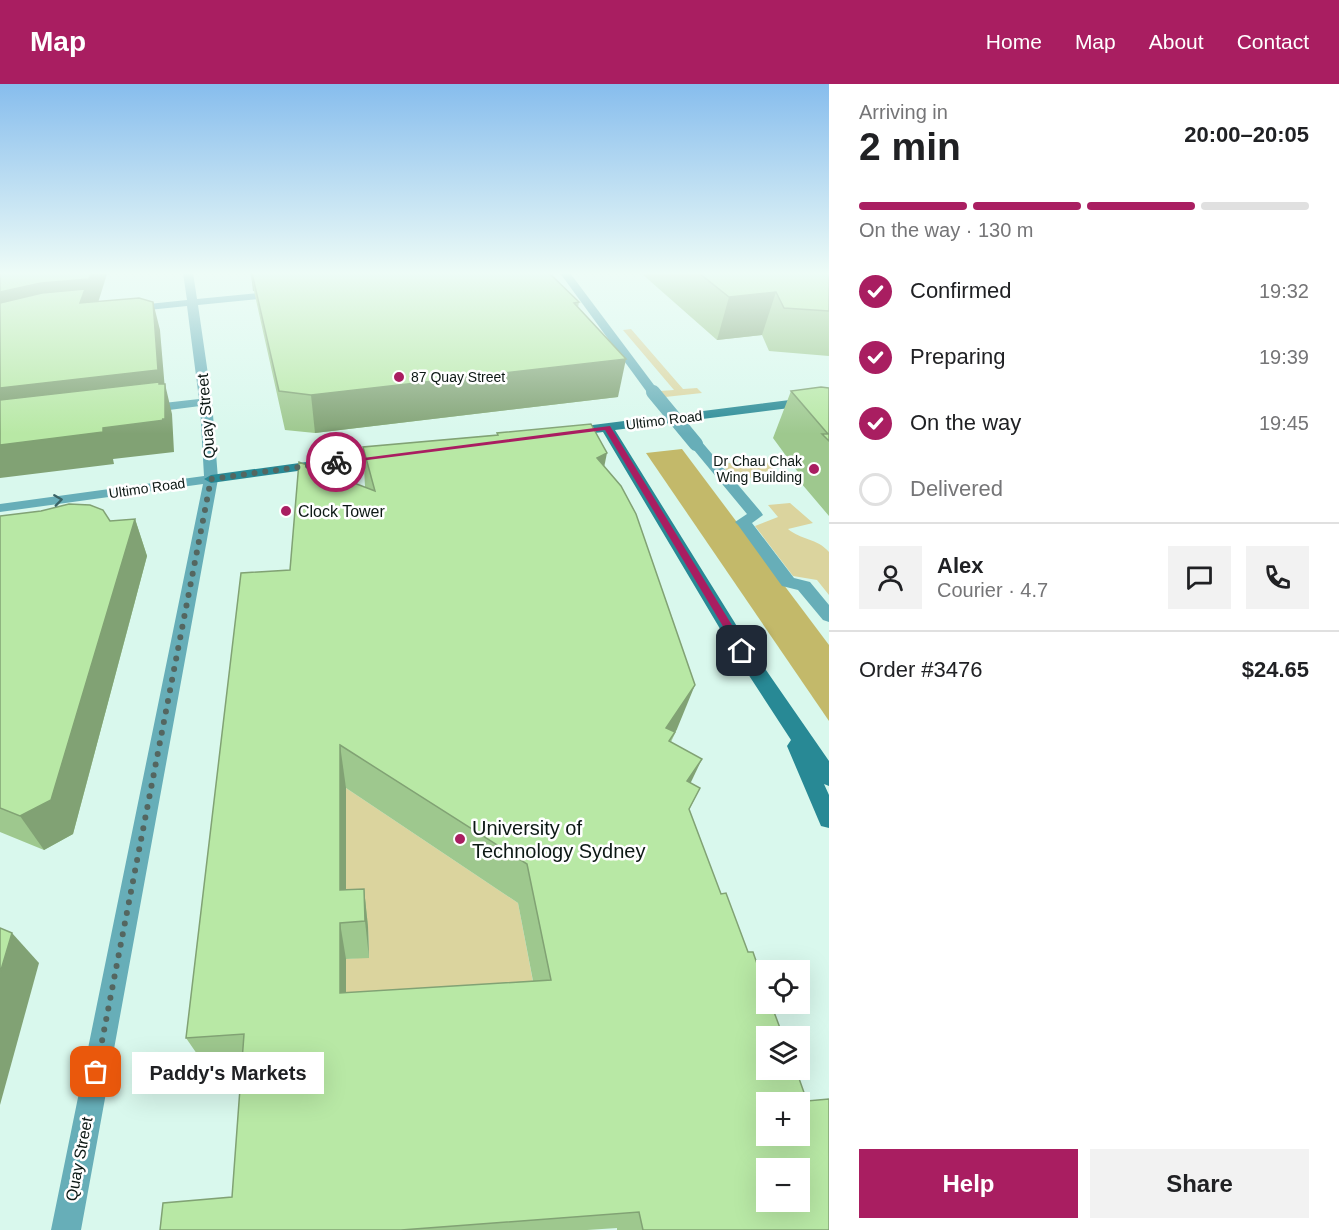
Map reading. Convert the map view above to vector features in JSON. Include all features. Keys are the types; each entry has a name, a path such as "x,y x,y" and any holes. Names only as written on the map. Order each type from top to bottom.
{"street":[{"name":"Quay Street","path":"66,1230 211,479 206,402 196,326"},
{"path":"605,326 653,392 756,515 743,522 788,582 804,586 829,615"},
{"name":"Ultimo Road","path":"555,434 829,399"},
{"path":"127,411 206,402"},
{"path":"607,427 783,716 829,777"},
{"name":"Ultimo Road","path":"0,508 405,453"},
{"path":"783,716 829,819"}],"shaded area":[{"path":"631,329 683,389 697,388 702,393 665,397 660,391 674,390 623,330"},
{"path":"682,449 829,645 829,721 646,453"},
{"path":"764,459 775,471 762,472 765,476 748,478 744,473 730,475 721,464"},
{"path":"790,503 813,523 788,529 819,544 829,552 829,595 817,580 793,576 755,526 778,517 768,505"},
{"path":"346,788 518,903 539,1013 346,1026 346,959 369,957 368,927 346,928"}],"building":[{"path":"0,326 155,326 158,370 0,388"},
{"path":"264,326 596,326 626,359 311,395 279,391"},
{"path":"159,382 159,384 165,384 165,419 162,419 165,420 103,428 103,432 0,445 0,400"},
{"path":"829,388 829,441 822,434 828,434 791,391"},
{"name":"University of Technology Sydney","path":"591,424 607,453 597,458 621,486 636,514 695,685 666,728 675,732 669,741 702,759 687,781 700,788 689,809 721,894 726,893 748,952 753,952 756,961 756,1014 775,1014 779,1026 756,1026 756,1080 800,1080 804,1092 756,1092 756,1146 810,1146 810,1101 829,1099 829,1230 643,1230 639,1212 401,1230 160,1230 163,1203 232,1197 244,1034 186,1038 241,573 290,570 299,462 375,491 363,447 498,435 497,433","holes":["340,745 527,864 551,980 340,993 340,923 365,921 364,889 340,890"]},
{"path":"69,504 90,505 103,510 110,521 135,519 51,800 20,816 0,808 0,516 41,511"},
{"path":"0,928 12,933 0,973"}],"way so far":[{"path":"96,1072 211,479 336,462"}],"place":[{"name":"87 Quay Street","path":"399,377"},
{"name":"Dr Chau Chak Wing Building","path":"814,469"},
{"name":"Clock Tower","path":"286,511"},
{"name":"University of Technology Sydney","path":"460,839"},
{"name":"Paddy's Markets","path":"96,1072"}],"route":[{"path":"336,462 607,427 742,651"}]}
